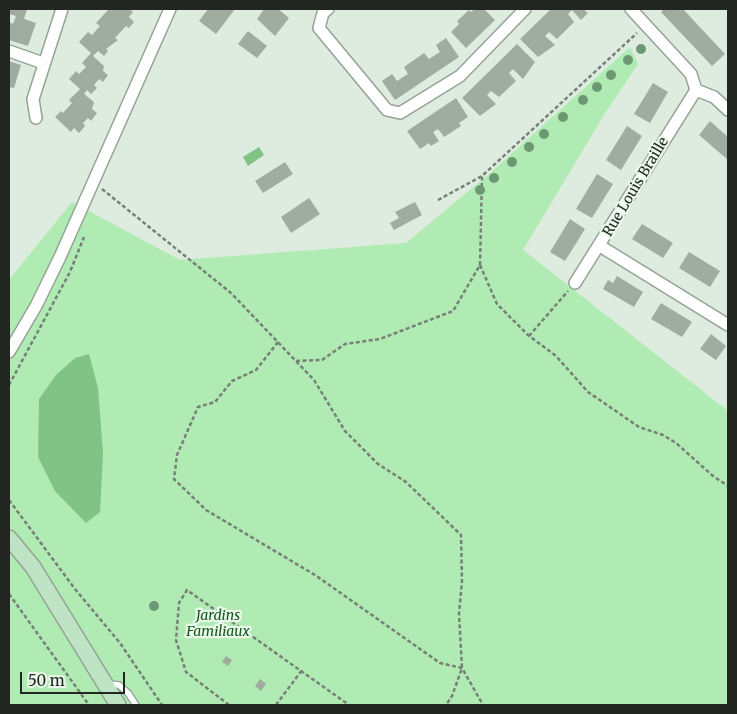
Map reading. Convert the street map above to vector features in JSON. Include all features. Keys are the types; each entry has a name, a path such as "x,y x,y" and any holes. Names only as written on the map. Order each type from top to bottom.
{"main road":[{"path":"9,538 33,567 56,608 118,705"},
{"path":"9,548 56,608"}],"street":[{"path":"36,118 33,100 43,63 62,9"},
{"path":"9,352 36,306 60,257 170,9"},
{"path":"328,9 323,13 319,28 387,110 400,113 460,76 525,9"},
{"path":"631,9 691,74 696,90 714,97 728,110"},
{"path":"9,51 43,63"},
{"name":"Rue Louis Braille","path":"575,283 600,246 696,90"},
{"path":"600,246 728,325"}],"lane":[{"path":"105,684 119,685 128,693 136,705"}],"path":[{"path":"438,200 482,176 645,26"},
{"path":"482,176 480,265 497,304 529,336 556,356 588,392 639,427 663,435 676,443 713,476 728,486"},
{"path":"102,190 231,293 314,380 345,431 378,464 406,482 461,535 462,581 459,614 462,668 452,696 446,705"},
{"path":"296,361 322,360 345,344 380,338 453,311 480,265"},
{"path":"529,336 575,283"},
{"path":"278,342 256,370 232,381 215,402 198,407 176,455 174,479 206,510 314,575 440,663 462,668 483,705"},
{"path":"9,500 75,589 120,644 162,705"},
{"path":"229,705 186,672 176,640 178,603 187,590 350,705"},
{"path":"9,594 89,705"},
{"path":"276,705 302,670"}],"green space":[{"name":"Jardins Familiaux","path":"630,47 638,64 605,113 523,250 728,411 728,705 9,705 9,280 72,202 180,260 406,243 489,174"}],"shaded area":[{"path":"259,147 264,155 248,166 243,157"},
{"path":"89,354 98,388 103,453 100,512 86,523 55,491 38,457 39,399 56,375 75,358"}],"building":[{"path":"9,9 27,9 24,19 36,23 28,46 9,40 9,22 13,24 16,16 9,14"},
{"path":"109,9 129,9 133,12 129,17 134,22 129,28 126,26 115,38 118,40 106,49 108,51 104,56 98,51 93,56 104,66 103,71 108,75 103,82 99,79 94,85 97,88 91,94 87,90 84,94 94,102 92,109 97,113 91,121 88,118 83,123 85,126 79,133 74,128 71,132 55,117 61,111 63,113 72,103 69,100 80,89 69,79 76,71 79,74 86,67 82,63 91,53 79,42 88,32 92,35 100,26 96,23"},
{"path":"208,9 235,9 216,34 199,21"},
{"path":"264,9 278,9 289,18 275,36 257,19"},
{"path":"475,9 484,9 495,20 466,48 451,32 459,24 457,21 469,10 471,12"},
{"path":"551,9 587,9 585,11 588,13 581,20 572,10 568,14 574,22 557,39 549,32 545,36 555,45 538,57 520,39"},
{"path":"664,9 683,9 725,54 712,66 661,12"},
{"path":"248,31 267,46 257,58 238,44"},
{"path":"446,38 459,57 395,100 382,81 392,74 397,81 408,74 404,67 424,53 429,59 440,52 436,45"},
{"path":"517,44 535,62 523,79 513,69 509,73 516,81 499,97 491,91 487,95 496,104 480,116 462,98"},
{"path":"9,61 21,65 14,88 9,87"},
{"path":"653,83 668,92 650,123 634,114"},
{"path":"456,98 468,117 459,123 461,126 444,137 438,129 433,132 439,141 431,146 429,143 420,149 407,131"},
{"path":"710,121 728,137 728,160 699,135"},
{"path":"627,126 642,136 621,170 606,160"},
{"path":"285,162 293,174 263,193 255,181"},
{"path":"597,174 613,184 592,218 576,209"},
{"path":"309,198 320,214 291,233 281,217"},
{"path":"415,202 422,215 394,230 390,223 399,218 395,212"},
{"path":"570,219 585,229 565,261 550,252"},
{"path":"642,224 673,243 663,258 632,239"},
{"path":"689,252 720,271 710,287 679,268"},
{"path":"617,276 643,292 634,307 603,289 608,280 613,283"},
{"path":"661,303 692,322 682,337 651,319"},
{"path":"711,334 726,346 716,360 700,349"},
{"path":"226,656 232,660 228,666 222,662"},
{"path":"260,679 266,684 261,691 255,686"}]}
